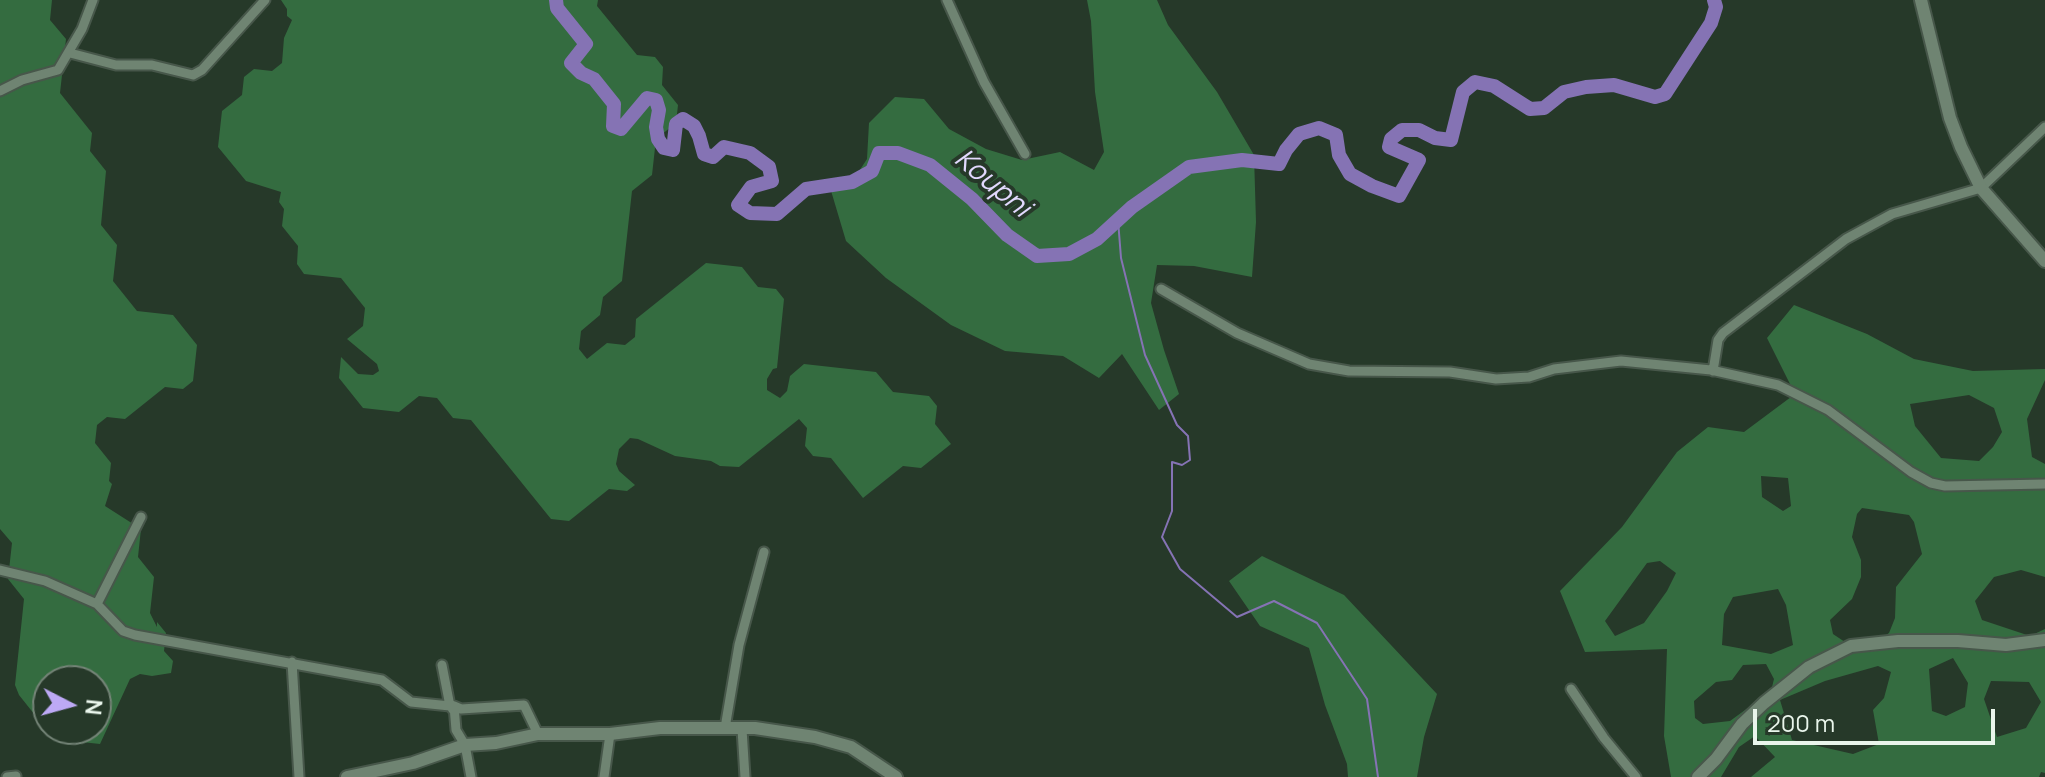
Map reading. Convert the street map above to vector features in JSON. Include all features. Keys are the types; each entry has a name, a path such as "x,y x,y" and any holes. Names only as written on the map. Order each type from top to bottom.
{"street":[{"path":"0,91 22,80 58,70 89,15 93,0"},
{"path":"70,53 116,65 152,65 193,75 202,70 265,0"},
{"path":"947,0 984,82 1025,154"},
{"path":"1921,0 1950,118 1981,188 2045,261"},
{"path":"1713,371 1718,340 1723,333 1846,239 1892,214 1981,188 2045,127"},
{"path":"1161,289 1237,333 1309,364 1349,371 1450,372 1496,379 1529,377 1554,369 1621,361 1713,371 1778,385 1828,410 1911,472 1931,483 1945,486 2045,484"},
{"path":"97,604 141,517"},
{"path":"729,729 726,722 739,645 764,552"},
{"path":"0,570 28,575 97,604 123,631 135,635 382,680 411,702 461,709 524,705 538,734"},
{"path":"1698,777 1742,724 1764,703 1809,667 1851,646 1898,641 2006,645 2045,640"},
{"path":"292,662 299,777"},
{"path":"442,665 456,730 465,745 471,777"},
{"path":"1571,689 1604,738 1636,777"},
{"path":"347,777 413,763 465,745 496,743 538,734 610,734 660,728 780,730 851,747 896,777"},
{"path":"742,729 745,777"},
{"path":"604,777 610,734"}],"green space":[{"path":"0,0 52,0 50,20 66,39 60,93 92,133 90,151 106,171 101,225 117,245 113,281 137,311 173,315 197,345 193,381 183,389 165,387 125,419 107,417 97,425 95,443 111,463 109,481 112,484 105,506 141,529 138,557 154,577 150,613 157,627 157,622 166,633 164,651 173,661 171,673 140,674 130,679 112,718 112,665 32,665 32,711 15,685 24,599 8,579 12,543 0,529"},
{"path":"281,0 598,0 597,6 637,55 655,57 663,67 662,85 678,105 676,123 656,139 652,175 632,191 622,281 603,297 600,315 581,331 579,349 587,359 607,343 625,345 635,337 636,319 706,263 742,267 758,287 776,289 784,299 777,368 767,379 767,390 780,398 787,391 790,376 804,364 876,372 893,392 929,396 937,406 935,424 951,444 921,468 903,466 863,498 831,458 813,456 805,446 807,428 799,419 739,467 675,456 630,438 619,449 616,464 619,471 635,485 627,491 609,489 569,521 551,519 471,420 453,418 437,398 419,396 399,412 363,408 339,378 341,357 358,374 373,375 379,371 377,364 347,339 363,326 365,308 341,278 304,274 297,264 298,246 282,226 284,209 279,202 281,192 246,181 218,147 222,111 242,95 244,77 254,69 272,71 282,63 284,38 292,20 287,16 287,9"},
{"path":"1087,0 1157,0 1168,25 1217,92 1254,155 1256,222 1252,277 1194,266 1157,265 1151,303 1179,394 1159,410 1122,354 1099,378 1063,356 1005,351 951,325 886,278 846,241 829,184 850,185 867,159 869,123 895,97 924,99 949,129 986,149 1022,160 1060,152 1094,170 1104,152"},
{"path":"1794,305 1867,334 1914,359 1973,371 2045,369 2045,380 2027,419 2032,457 2045,464 2045,577 2021,570 1994,577 1975,601 1982,620 2030,636 2045,629 2045,773 2041,772 2039,777 1751,777 1775,757 1755,736 1739,747 1721,777 1671,777 1664,736 1667,649 1585,652 1560,591 1622,527 1677,452 1708,427 1744,432 1795,394 1767,338","holes":["1969,395 1994,408 2002,432 1979,461 1941,458 1915,426 1910,404","1761,476 1788,478 1791,506 1783,511 1762,497","1862,508 1909,515 1914,522 1922,554 1896,587 1895,618 1889,633 1875,642 1851,646 1833,634 1830,620 1852,599 1861,577 1861,560 1852,537 1857,514","1660,561 1676,573 1644,623 1615,636 1605,621 1647,563","1778,589 1786,605 1793,645 1771,654 1722,645 1724,614 1733,597","1953,658 1968,683 1965,707 1946,716 1932,711 1929,669","1766,664 1774,679 1771,691 1730,721 1703,724 1695,718 1694,701 1716,682 1732,680 1743,665","1878,666 1891,672 1884,698 1873,710 1879,744 1853,754 1792,740 1780,700 1825,681","1991,681 2029,682 2041,702 2026,728 1997,737 1984,699"]},
{"path":"1262,556 1344,595 1437,694 1424,737 1417,777 1348,777 1347,764 1325,705 1309,648 1260,626 1229,581"}],"waterway":[{"name":"Koupni","path":"556,0 557,8 586,44 571,63 581,73 594,79 614,104 613,126 621,129 647,98 656,100 659,110 656,127 658,139 664,148 673,150 676,124 683,119 694,126 704,154 713,157 724,147 750,153 769,167 772,181 751,187 738,205 750,213 777,214 806,189 852,182 872,171 879,153 898,153 930,165 972,199 1007,235 1037,256 1069,254 1097,239 1132,207 1189,167 1242,160 1279,164 1299,134 1319,128 1336,135 1339,155 1350,174 1399,196 1419,160 1389,147 1391,139 1402,130 1419,130 1435,138 1451,140 1463,92 1475,82 1494,86 1530,109 1544,108 1564,92 1586,87 1614,85 1655,97 1665,94 1711,23 1716,7 1714,0"},
{"path":"1118,220 1121,258 1145,355 1177,425 1188,436 1190,460 1182,465 1172,462 1172,511 1162,537 1180,569 1237,617 1274,601 1317,623 1367,699 1378,777"}]}
